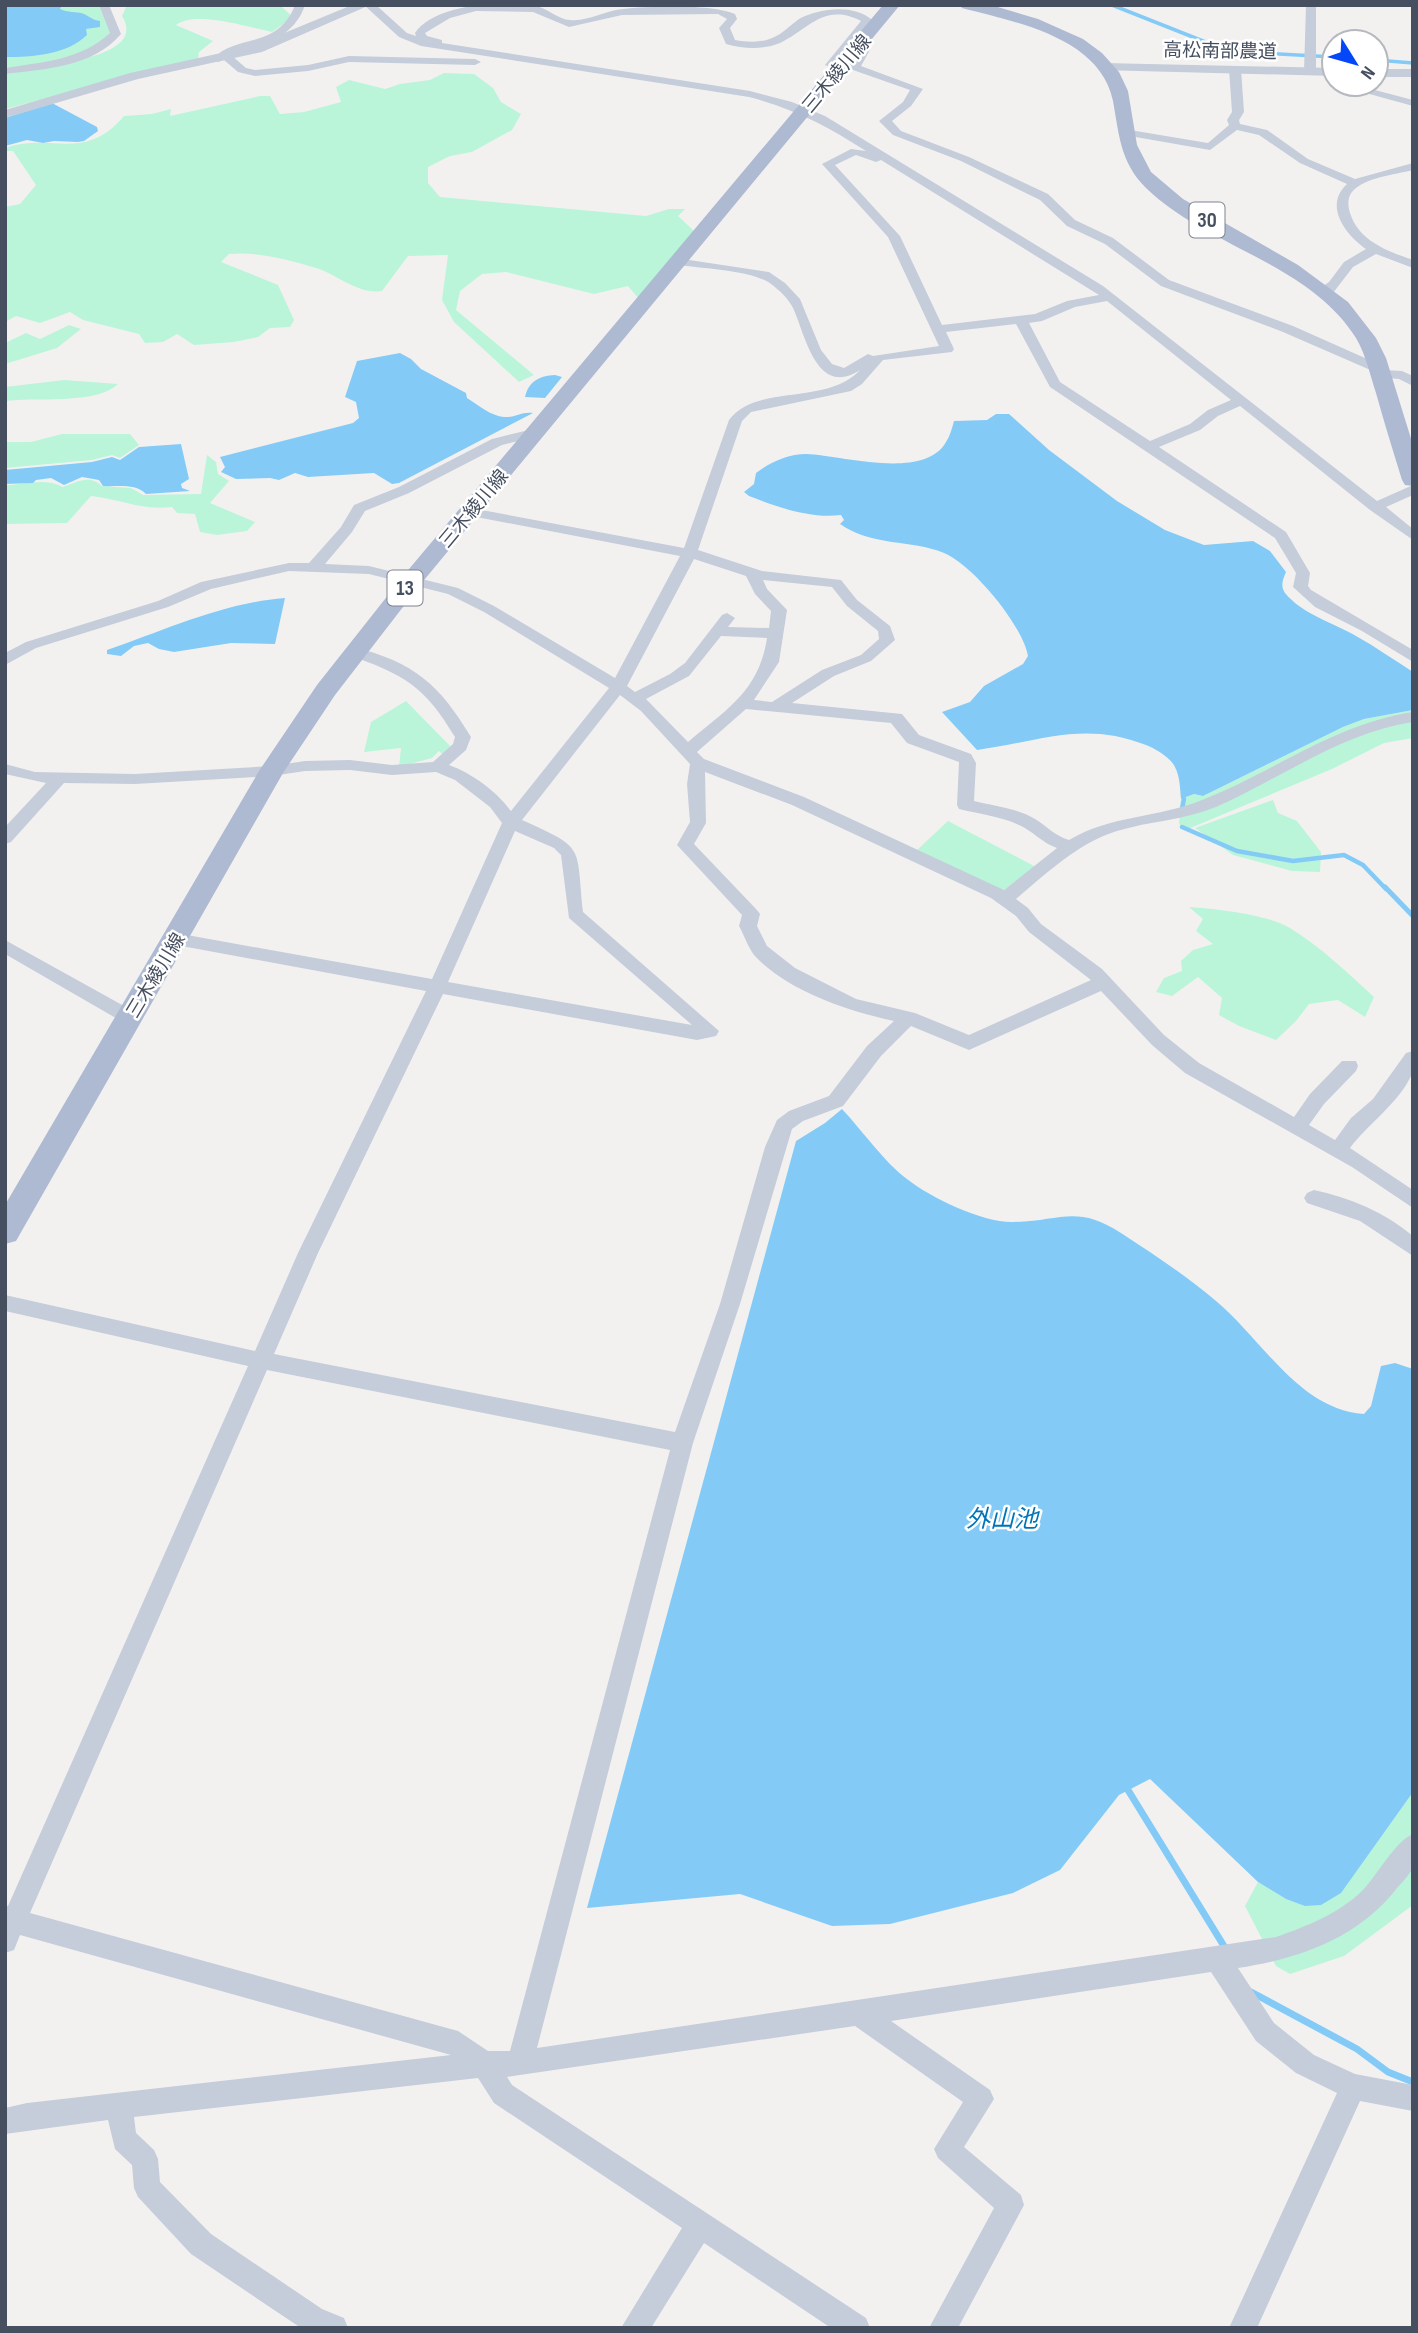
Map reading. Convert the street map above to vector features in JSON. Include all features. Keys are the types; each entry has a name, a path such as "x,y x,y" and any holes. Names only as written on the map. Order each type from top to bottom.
{"main road":[{"name":"三木綾川線","path":"5,1232 272,771 354,652 892,5"},
{"name":"30","path":"968,5 1020,17 1052,30 1082,47 1104,67 1119,91 1124,132 1132,156 1144,175 1167,196 1324,292 1349,316 1367,340 1413,480"}],"street":[{"path":"5,71 75,60 105,46 116,34 104,5"},
{"path":"222,58 223,54 270,38 292,22 298,15 300,5"},
{"path":"5,114 135,76 222,58 270,44 366,5 403,35 415,40 750,94 805,111 1109,296 1413,536"},
{"path":"1311,5 1307,71 1309,75 1320,79"},
{"path":"500,55 503,53 429,40 422,38 421,33 424,27 446,16 475,8 527,8 569,24 622,12 678,13 712,10 731,16 732,19 724,28 730,42 757,44 779,40 805,20 816,16 838,13 861,16 867,20 831,65 841,68"},
{"path":"859,46 866,48 855,65 857,68 918,89 907,104 885,121 897,133 965,159 1044,197 1071,223 1109,242 1165,283 1288,329 1379,371 1407,379 1413,363"},
{"path":"222,58 242,70 256,73 309,68 349,60 483,62 500,55"},
{"name":"高松南部農道","path":"1104,67 1320,71"},
{"path":"1235,69 1238,112 1233,120 1235,126"},
{"path":"1390,73 1413,73"},
{"path":"1390,97 1413,103"},
{"path":"1124,132 1210,147 1235,126"},
{"path":"1235,126 1263,132 1297,158 1356,184"},
{"path":"680,261 765,275 775,280 800,310 813,348 823,363 833,371 845,372 861,361 879,357 947,349 894,236 828,164 855,151 896,164"},
{"path":"1413,166 1348,188 1341,203 1346,222 1365,245 1413,264"},
{"path":"1324,292 1334,287 1344,268 1353,260 1375,250"},
{"path":"939,328 1037,318 1072,304 1109,296"},
{"path":"1020,319 1055,384 1280,536 1303,573 1300,587 1304,592 1323,606 1363,625 1413,657"},
{"path":"856,2328 503,2094 484,2064 458,2044 8,1926 308,1252 437,987 511,822 618,687 690,552 736,419 746,410 846,388 857,381 879,357"},
{"path":"1150,446 1195,427 1213,414 1240,401"},
{"path":"314,567 347,529 359,508 404,490 497,442 537,432"},
{"path":"1375,507 1413,489"},
{"path":"471,512 678,552 690,552 714,563 799,583 836,583 852,603 875,619 888,635 887,640 866,658 828,673 775,707"},
{"path":"5,660 31,645 163,604 206,585 289,567 369,570 453,591 489,609 635,698 647,707 692,758 797,801 973,880 1005,900 1022,912 1035,928 1104,982 1158,1040 1192,1068 1338,1150 1413,1200"},
{"path":"753,574 760,591 779,610 771,662 743,704 692,758 698,824 689,834 685,845 751,914 748,926 761,950 789,973 850,1005 909,1018 969,1043 1104,982"},
{"path":"635,698 675,678 695,662 708,638 723,624 730,634 777,633"},
{"path":"354,652 412,674 431,689 452,717 463,737 460,746 437,768"},
{"path":"743,704 896,718 913,738 965,758 968,762 965,805 1010,815 1028,822 1054,841 1073,847"},
{"path":"1005,900 1040,869 1093,833 1207,804 1352,734 1384,722 1413,717"},
{"path":"5,769 23,776 135,779 326,765 392,770 437,768 461,776 496,803 511,822 560,844 569,853 576,914 710,1031 696,1032 176,939"},
{"path":"5,838 60,777"},
{"path":"5,946 120,1012 131,1014"},
{"path":"520,2064 682,1443 730,1304 784,1125 796,1116 836,1101 874,1051 909,1018"},
{"path":"1338,1150 1358,1123 1380,1104 1413,1058"},
{"path":"1297,1128 1317,1099 1349,1066"},
{"path":"1314,1198 1350,1207 1383,1222 1413,1248"},
{"path":"5,1303 261,1360 682,1443"},
{"path":"5,2122 119,2106 484,2064 520,2064 1276,1951 1326,1933 1363,1909 1396,1872 1413,1846"},
{"path":"1218,1960 1265,2032 1305,2064 1353,2087 1392,2092 1413,2098"},
{"path":"859,2014 981,2099 947,2150 1012,2205 943,2328"},
{"path":"1243,2328 1353,2087"},
{"path":"119,2106 124,2140 145,2159 147,2188 201,2244 318,2325"},
{"path":"635,2328 700,2224"}],"green space":[{"path":"5,5 99,5 112,34 67,63 99,54 119,43 125,36 126,27 122,16 127,5 284,5 282,7 293,17 272,32 209,19 185,21 176,25 213,41 199,52 198,59 5,109 5,70 8,68 5,67"},
{"path":"444,73 474,74 493,88 501,102 521,114 512,130 472,152 450,156 428,167 428,183 440,197 646,216 669,209 685,209 678,216 694,231 639,299 628,286 594,294 506,272 482,274 460,291 456,310 534,375 519,382 454,322 442,300 448,255 408,256 382,291 373,291 295,262 261,255 229,254 221,262 278,285 294,320 290,327 270,328 258,337 234,342 194,345 177,334 163,342 145,343 139,334 83,320 70,312 40,323 16,316 5,322 5,207 20,204 36,185 13,151 5,151 5,148 22,144 81,143 95,139 124,116 152,114 171,109 170,116 260,96 270,96 280,114 304,112 341,102 336,87 349,80 385,89 430,80"},
{"path":"69,325 81,329 57,348 5,364 5,343 26,333 40,339"},
{"path":"64,380 118,384 108,391 81,398 5,401 5,387"},
{"path":"62,434 130,434 139,445 120,458 112,455 92,460 5,468 5,442 31,442"},
{"path":"207,455 216,462 218,474 229,481 210,503 255,522 247,531 217,535 200,532 195,514 177,513 172,507 141,506 91,496 67,523 5,524 5,485 49,482 63,487 78,481 92,480 102,486 131,488 143,495 201,494"},
{"path":"406,701 453,749 443,755 439,751 432,758 399,767 401,748 364,752 371,722"},
{"path":"1413,710 1413,738 1384,743 1332,769 1188,829 1179,824 1181,799 1194,794 1203,796 1343,727 1364,719"},
{"path":"1273,800 1278,813 1297,821 1321,852 1320,872 1292,871 1233,855 1195,828"},
{"path":"948,821 1036,867 1002,891 916,851"},
{"path":"1189,907 1255,916 1290,928 1323,952 1374,997 1365,1017 1338,1000 1309,1004 1276,1040 1219,1015 1222,998 1198,977 1172,996 1156,992 1164,978 1182,971 1181,961 1193,950 1213,944 1196,931 1203,919"},
{"path":"1413,1792 1413,1905 1344,1956 1290,1974 1276,1966 1245,1906 1258,1882 1286,1899 1340,1893"}],"water":[{"path":"5,5 62,5 60,9 81,13 100,21 100,27 86,29 87,35 79,42 59,51 5,57"},
{"path":"52,103 97,127 98,131 78,142 43,143 27,140 5,146 5,118"},
{"path":"400,353 421,369 466,393 467,398 494,415 508,417 533,413 399,483 392,484 374,473 308,477 295,473 279,480 236,479 221,472 225,467 220,457 353,423 359,418 356,402 345,397 357,361"},
{"path":"555,375 562,377 545,398 525,397 536,380"},
{"path":"996,414 1009,414 1049,450 1117,501 1165,530 1204,545 1253,541 1270,551 1286,572 1283,580 1285,593 1300,607 1363,640 1413,672 1413,710 1364,719 1343,727 1203,796 1194,794 1181,799 1178,775 1170,760 1150,747 1123,738 1081,733 977,750 942,712 970,702 984,686 1023,664 1028,656 1024,643 1007,613 982,583 969,570 944,553 878,540 840,524 844,520 841,515 794,511 744,492 754,484 756,473 773,462 793,455 806,454 881,463 920,460 935,454 946,442 954,421 987,420"},
{"path":"181,444 189,479 181,484 182,488 190,491 146,494 132,487 103,486 99,480 82,477 64,485 51,478 33,483 5,484 5,470 92,462 112,457 120,460 139,447"},
{"path":"285,598 275,644 231,643 174,652 148,643 134,646 121,656 107,654 107,650 217,611"},
{"name":"外山池","path":"842,1109 899,1172 929,1194 958,1208 988,1218 1014,1222 1080,1217 1106,1224 1121,1233 1182,1274 1216,1301 1301,1387 1341,1410 1364,1414 1371,1406 1381,1366 1395,1363 1413,1369 1413,1792 1341,1893 1321,1905 1305,1906 1286,1899 1258,1882 1150,1779 1119,1795 1060,1870 1013,1893 890,1924 832,1926 740,1894 587,1908 796,1141"}],"waterway":[{"path":"1112,5 1208,43 1260,53 1320,56"},
{"path":"1390,61 1413,63"},
{"path":"1182,809 1184,799"},
{"path":"1182,827 1237,851 1293,861 1344,855 1363,865 1386,889"},
{"path":"1385,887 1413,916"},
{"path":"1128,1790 1227,1951"},
{"path":"1251,1992 1357,2049 1388,2072 1413,2082"}]}
